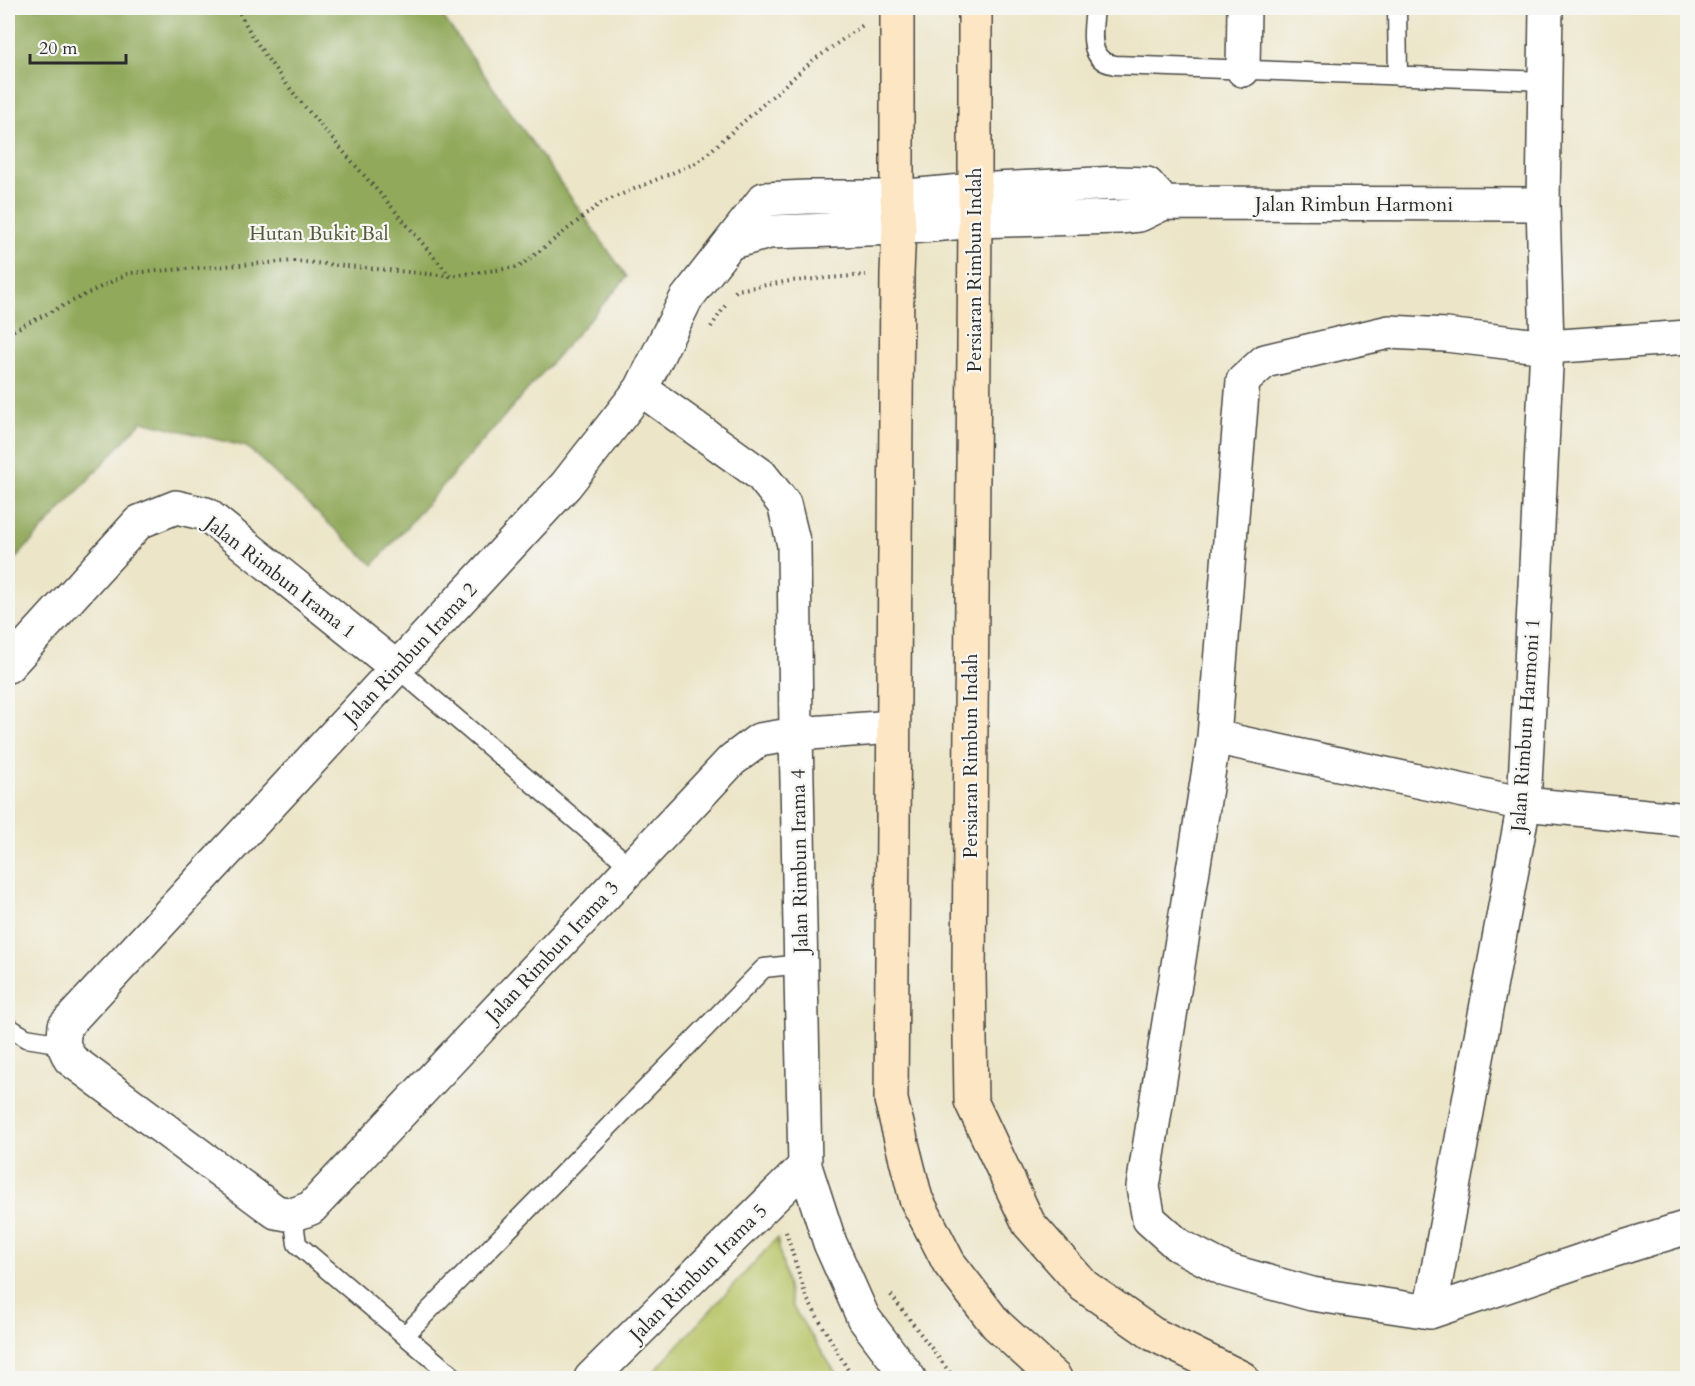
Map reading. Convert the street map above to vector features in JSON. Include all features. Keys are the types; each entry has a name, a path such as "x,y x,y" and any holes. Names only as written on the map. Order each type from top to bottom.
{"street":[{"name":"Persiaran Rimbun Indah","path":"975,8 969,949 971,1101 1029,1224 1084,1286 1153,1334 1242,1378"},
{"path":"1243,70 1244,8"},
{"name":"Jalan Rimbun Harmoni 1","path":"1430,1311 1524,804 1547,347 1543,204 1546,8"},
{"path":"883,14 898,212 891,1100 916,1199 949,1263 996,1324 1055,1378"},
{"name":"Jalan Rimbun Harmoni","path":"898,212 974,206 1119,183 1147,184 1164,203 1543,204"},
{"name":"Jalan Rimbun Irama 2","path":"63,1044 65,1026 566,485 641,389 686,299 732,242 769,232 898,212"},
{"path":"1688,337 1547,347 1446,335 1389,332 1265,361 1244,381 1214,737 1143,1187 1149,1219 1178,1245 1226,1270 1312,1294 1430,1311 1688,1227"},
{"name":"Jalan Rimbun Irama 4","path":"641,389 761,475 784,504 794,545 805,1166 830,1243 863,1317 909,1378"},
{"name":"Jalan Rimbun Irama 1","path":"8,666 139,522 176,507 206,514 397,668"},
{"name":"Jalan Rimbun Irama 3","path":"293,1215 311,1208 732,760 759,740 796,734 893,727"},
{"path":"1214,737 1524,804 1688,820"},
{"path":"63,1044 70,1059 267,1206 276,1212 293,1215"},
{"name":"Jalan Rimbun Irama 5","path":"591,1378 805,1166"}],"lane":[{"path":"1095,8 1096,54 1102,61 1116,65 1545,81"},
{"path":"1397,8 1398,76"},
{"path":"397,668 631,867"},
{"path":"405,1335 764,968 801,964"},
{"path":"8,1027 26,1038 63,1044"},
{"path":"293,1215 297,1244 455,1378"}],"path":[{"path":"237,8 245,24 293,94 450,276"},
{"path":"8,333 129,273 295,261 450,276 519,267 601,203 698,162 811,62 883,14"},
{"path":"786,1232 806,1297 848,1370 856,1378"}],"green space":[{"name":"Hutan Bukit Bal","path":"8,8 437,8 627,277 373,565 247,447 142,421 8,567"},
{"path":"777,1238 792,1306 839,1378 648,1378"}]}
